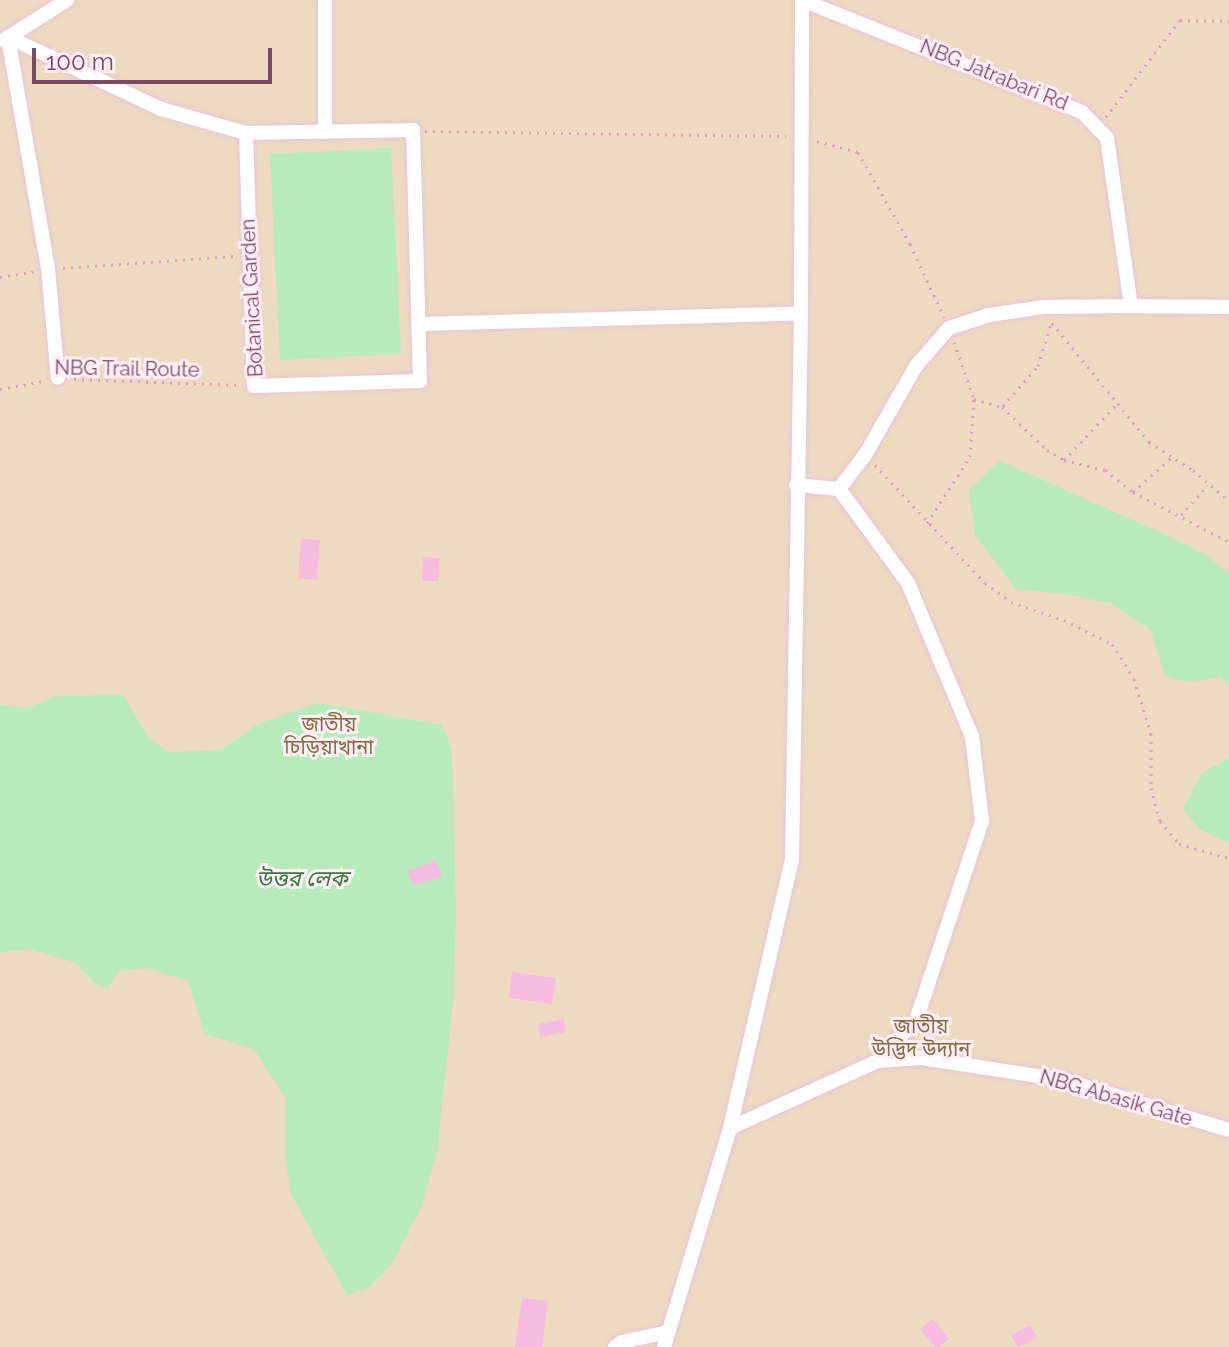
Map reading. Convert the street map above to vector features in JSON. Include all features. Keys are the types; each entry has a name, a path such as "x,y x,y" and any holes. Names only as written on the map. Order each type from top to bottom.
{"street":[{"path":"4,40 67,0"},
{"path":"325,0 325,132"},
{"path":"664,1347 730,1128 792,860 801,313 802,0"},
{"name":"NBG Jatrabari Rd","path":"802,0 1058,100 1082,112 1099,127"},
{"path":"4,40 161,109 246,133 413,130"},
{"path":"4,40 48,269 58,378"},
{"path":"1099,127 1107,138 1131,306"},
{"name":"Botanical Garden","path":"246,133 254,386 420,381 413,130"},
{"path":"839,489 865,455 916,366 949,328 989,315 1044,307 1229,307"},
{"path":"419,324 801,313"},
{"path":"796,485 839,489 908,583 972,737 982,821 916,1020 878,1061"},
{"name":"NBG Abasik Gate","path":"730,1128 878,1061 920,1058 1064,1080 1229,1130"},
{"path":"615,1347 622,1342 668,1332"}],"path":[{"path":"1099,127 1180,20 1229,21"},
{"path":"413,130 802,137 858,152 910,244 949,328 974,399 970,457 927,523"},
{"path":"0,277 48,269 250,255"},
{"path":"1044,307 1052,323 1149,442 1229,501"},
{"path":"1002,407 1038,366 1052,323"},
{"name":"NBG Trail Route","path":"0,389 58,378 254,386"},
{"path":"974,399 1002,407 1047,450 1064,460 1105,470 1133,492 1229,542"},
{"path":"1064,460 1117,404"},
{"path":"865,455 985,583 1011,602 1064,620 1112,644 1134,679 1151,734 1151,788 1160,821 1179,844 1229,858"},
{"path":"1133,492 1172,457"},
{"path":"1181,515 1209,484"}],"green space":[{"name":"জাতীয় উদ্ভিদ উদ্যান","path":"0,0 1229,0 1229,1347 0,1347"}],"water":[{"path":"391,148 401,354 280,360 270,154"},
{"path":"1000,461 1173,538 1208,556 1229,574 1229,686 1221,677 1187,682 1165,675 1150,629 1111,604 1073,595 1016,589 975,535 969,490"},
{"name":"উত্তর লেক","path":"123,695 148,737 168,752 221,750 258,724 318,703 442,725 452,750 456,915 453,1003 437,1151 421,1208 392,1263 368,1289 347,1295 291,1194 285,1156 285,1097 254,1049 205,1034 188,981 147,968 119,971 107,989 94,983 76,963 31,949 0,952 0,705 27,708 58,696"},
{"path":"1229,758 1229,843 1199,829 1183,808 1202,773"}],"building":[{"path":"301,539 320,540 317,580 298,578"},
{"path":"423,557 440,558 438,581 422,581"},
{"path":"436,861 442,876 413,886 407,871"},
{"path":"512,972 556,978 552,1004 509,998"},
{"path":"564,1019 566,1032 540,1037 538,1024"},
{"path":"522,1298 548,1301 542,1347 515,1347"},
{"path":"933,1319 949,1339 939,1347 935,1347 920,1329"},
{"path":"1030,1325 1037,1338 1018,1347 1011,1335"}],"park label":[{"name":"জাতীয় চিড়িয়াখানা","path":"329,736"}]}
